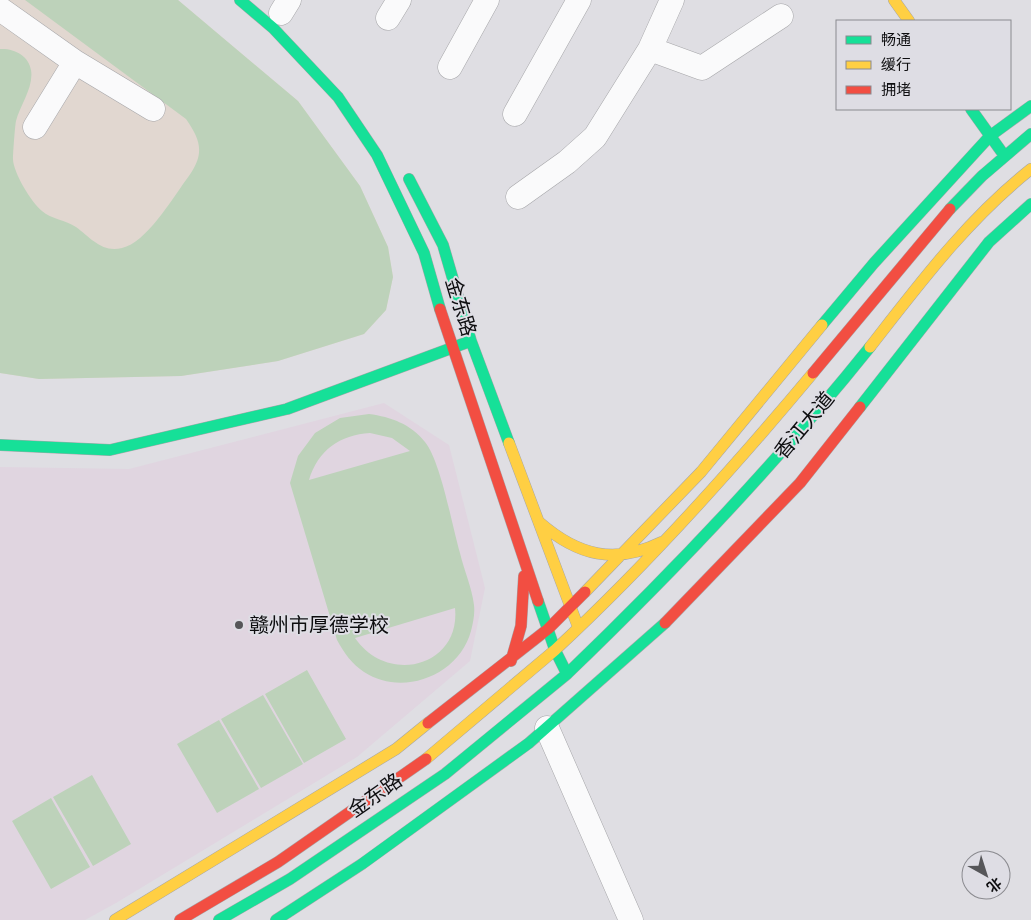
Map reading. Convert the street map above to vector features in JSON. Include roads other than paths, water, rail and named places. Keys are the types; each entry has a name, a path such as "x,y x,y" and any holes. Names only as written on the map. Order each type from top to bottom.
{"main road":[{"name":"金东路","path":"220,920 290,879 445,774 567,674 555,650 452,349 424,253 378,155 338,97 274,28 240,0"},
{"path":"894,0 908,20"},
{"path":"115,920 396,749 571,609 701,472 874,263 990,136 1031,106"},
{"path":"972,110 1004,154"},
{"path":"555,650 583,641 754,444 926,239 1004,154 1031,134"},
{"name":"香江大道","path":"567,674 583,641 678,565 773,462 939,260 979,215 1031,169"},
{"name":"金东路","path":"405,172 443,245 471,341 583,641"},
{"path":"276,920 362,864 547,728 661,627 800,483 983,249 1031,204"},
{"path":"0,445 110,450 287,409 471,341"},
{"path":"539,522 550,533 577,549 592,554 623,555 643,551 674,535"},
{"path":"489,706 512,658 521,626 524,602 522,554"},
{"name":"金东路","path":"180,920 278,862 430,756 555,650"}],"street":[{"path":"450,67 487,0"},
{"path":"515,114 579,0"},
{"path":"518,197 567,162 595,137 650,50 672,0"},
{"path":"0,9 75,62 153,109"},
{"path":"650,50 702,68 781,16"},
{"path":"35,127 75,62"},
{"path":"547,728 631,920"}],"place":[{"name":"赣州市厚德学校","path":"239,625"}]}
